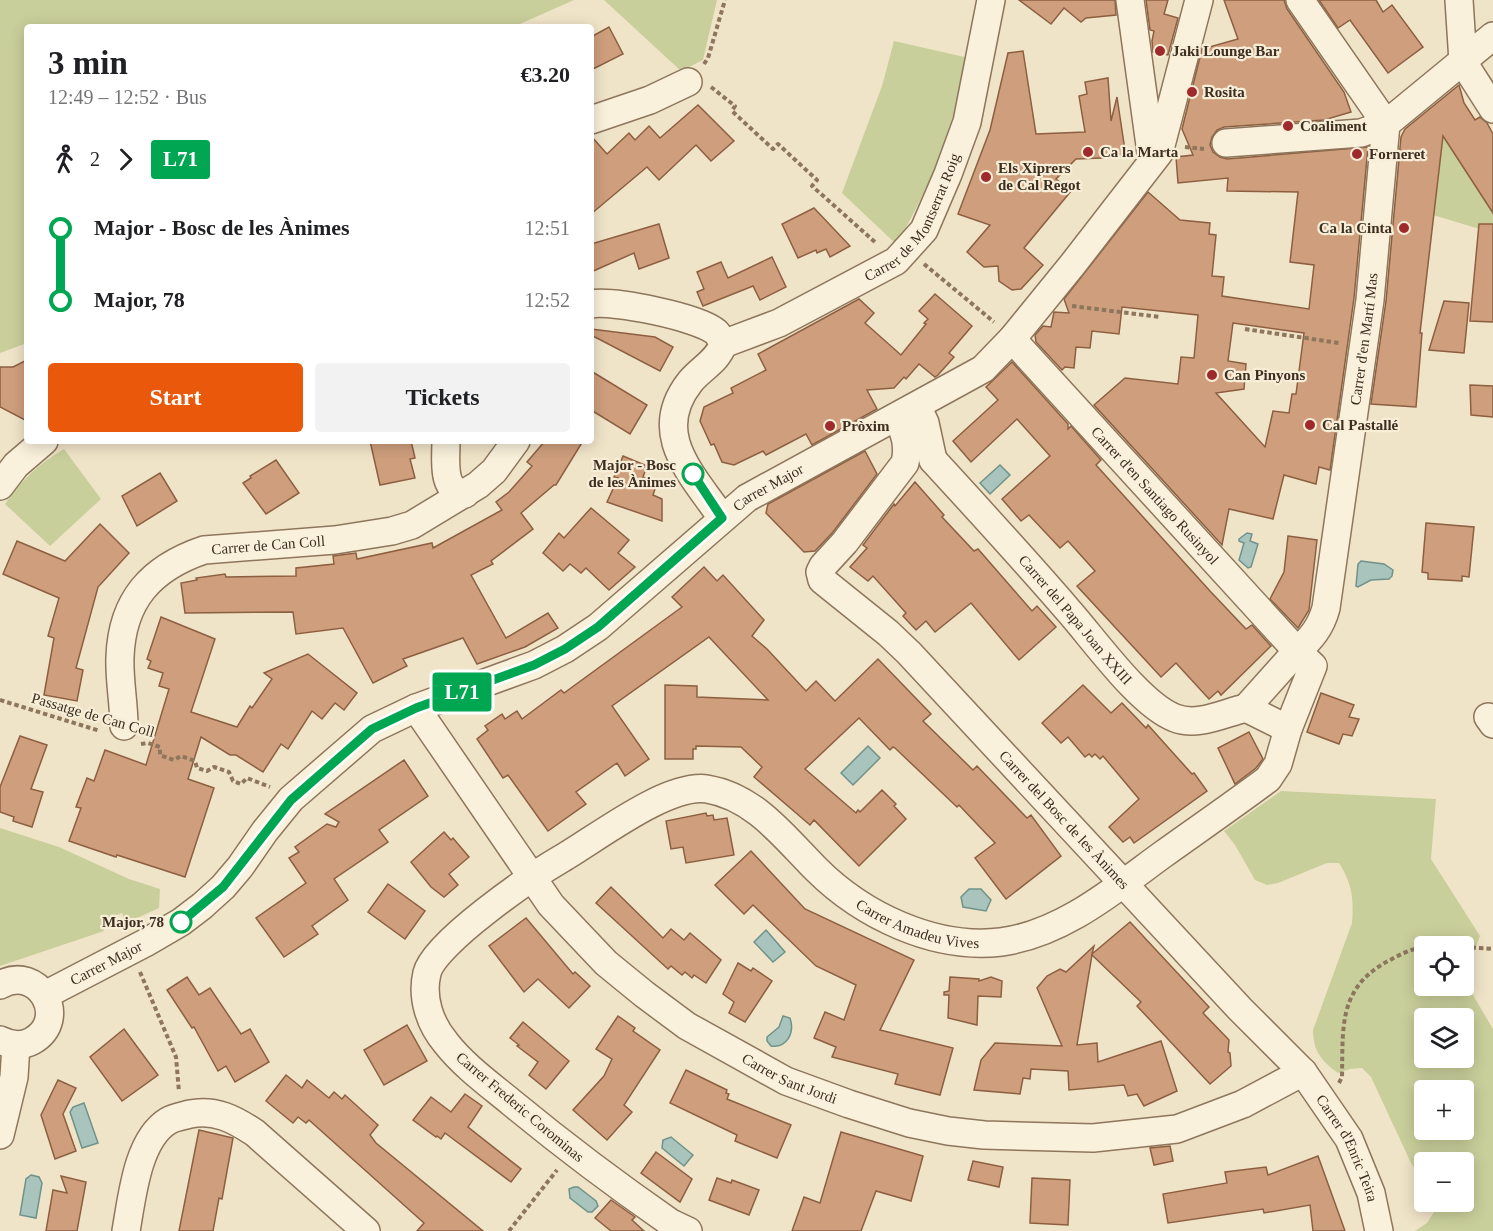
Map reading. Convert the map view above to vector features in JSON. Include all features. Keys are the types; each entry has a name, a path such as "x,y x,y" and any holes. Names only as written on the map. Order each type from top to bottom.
{"street":[{"name":"Carrer de Montserrat Roig","path":"723,344 779,323 902,255 924,230 967,122 991,0"},
{"path":"1130,0 1152,161"},
{"name":"Carrer Major","path":"45,995 181,922 202,906 240,867 265,831 291,800 372,729 416,708 518,672 565,649 598,627 722,518 762,489 976,374 989,364 1012,339 1159,153 1199,0"},
{"path":"1300,0 1386,124"},
{"path":"1459,0 1463,62 1493,109"},
{"path":"1226,143 1361,133 1386,124 1493,36"},
{"path":"594,119 650,100 693,78"},
{"name":"Carrer d'en Martí Mas","path":"1246,708 1297,651 1311,639 1318,629 1326,608 1370,300 1386,124"},
{"path":"594,304 635,307 697,322 718,334 723,344 721,351 693,378 678,399 673,432 679,453 722,518"},
{"name":"Carrer d'en Santiago Rusinyol","path":"1012,339 1266,619 1313,666 1288,729"},
{"path":"907,411 925,423 933,460 905,464 907,411"},
{"path":"0,486 16,465 40,444"},
{"path":"446,444 447,478 451,488 457,493 465,494"},
{"name":"Carrer de Can Coll","path":"121,734 120,658 124,624 136,597 155,575 171,564 204,550 335,540 392,531 412,525 465,494 494,471 514,444"},
{"name":"Carrer del Papa Joan XXIII","path":"933,460 1119,669 1163,713 1192,722 1246,708"},
{"name":"Carrer del Bosc de les Ànimes","path":"905,464 845,542 823,566 820,572 822,580 888,633 909,653 1240,1009 1303,1072"},
{"name":"Carrer Sant Jordi","path":"416,708 551,905 606,963 687,1026 786,1081 909,1123 957,1132 1041,1138 1093,1138 1177,1129 1243,1104 1303,1072"},
{"path":"1246,708 1288,729"},
{"name":"Carrer Amadeu Vives","path":"531,877 643,808 684,790 705,789 730,795 752,807 773,824 843,894 881,916 925,935 967,942 998,942 1032,936 1065,921 1123,884 1268,779 1278,764 1288,729"},
{"name":"Carrer Frederic Corominas","path":"531,877 444,945 427,970 425,997 430,1018 444,1042 458,1057 514,1105 622,1189 671,1223 688,1231"},
{"path":"0,985 14,980 26,981 45,995 49,1006 49,1018 45,1029 38,1037 28,1043 8,1043 14,1077 0,1135"},
{"name":"Carrer d'Enric Teira","path":"1303,1072 1349,1139 1371,1193 1379,1231"},
{"path":"126,1231 136,1176 153,1134 171,1119 199,1113 213,1113 238,1122 270,1145 366,1231"}],"path":[{"path":"725,0 708,58 693,78 735,106 732,111 773,149 778,144 794,158 817,180 812,186 1012,339"},
{"path":"1041,303 1160,317"},
{"path":"1245,329 1363,346"},
{"name":"Passatge de Can Coll","path":"0,700 121,734 140,745 148,743 160,747 160,755 174,760 181,756 195,761 197,768 207,771 214,766 228,772 233,782 241,784 247,777 272,787 291,800"},
{"path":"1474,948 1493,949"},
{"path":"1323,1101 1337,1090 1342,1077 1345,1015 1350,995 1362,980 1383,964 1402,953 1414,950"},
{"path":"142,975 176,1057 181,1116"},
{"path":"509,1231 561,1165"}],"green space":[{"path":"0,0 574,0 520,24 24,24 24,344 0,353"},
{"path":"604,0 717,0 703,60 681,71"},
{"path":"894,41 969,58 956,106 931,177 896,244 842,193 882,86"},
{"path":"1445,138 1493,214 1493,233 1433,215"},
{"path":"64,449 101,499 50,546 5,504 32,473"},
{"path":"1281,791 1436,799 1431,859 1480,936 1474,952 1474,936 1414,936 1414,996 1474,996 1493,1029 1493,1231 1415,1231 1427,1223 1434,1212 1474,1212 1474,1152 1414,1152 1414,1168 1371,1077 1362,1068 1338,1073 1327,1064 1316,1049 1313,1030 1352,923 1351,892 1347,877 1339,863 1327,863 1278,883 1267,885 1255,880 1235,845 1224,831"},
{"path":"0,828 59,847 129,879 160,889 159,908 126,923 122,913 101,921 104,931 0,966"}],"water":[{"path":"1000,465 1010,475 990,494 980,483"},
{"path":"1247,533 1252,534 1250,541 1258,544 1251,567 1248,568 1239,560 1244,543 1239,539"},
{"path":"1361,561 1384,564 1393,570 1392,576 1389,579 1371,580 1358,587 1356,586 1358,564"},
{"path":"868,746 880,758 853,785 841,773"},
{"path":"969,889 981,889 991,900 986,911 963,907 961,897"},
{"path":"766,930 785,952 773,962 754,942"},
{"path":"783,1016 790,1018 790,1034 781,1045 771,1046 767,1037 779,1027"},
{"path":"84,1103 98,1143 82,1148 70,1112 73,1107"},
{"path":"671,1137 693,1155 684,1166 662,1148 663,1140"},
{"path":"31,1175 39,1177 42,1183 36,1218 20,1215 26,1179"},
{"path":"578,1187 596,1201 598,1206 592,1212 588,1212 570,1198 569,1189"}],"building":[{"path":"1019,0 1115,0 1116,15 1086,18 1081,22 1064,8 1051,24"},
{"path":"1146,0 1168,0 1164,14 1178,18 1168,55 1153,52 1154,31 1150,30"},
{"path":"1224,0 1284,0 1287,9 1344,92 1351,112 1324,120 1224,127 1217,130 1212,137 1210,145 1213,152 1227,159 1368,147 1354,298 1330,470 1319,467 1316,484 1284,475 1273,519 1229,509 1222,545 1094,405 1125,378 1178,384 1181,357 1194,358 1198,315 1122,307 1119,334 1092,331 1090,348 1076,347 1074,368 1065,367 1062,370 1036,342 1035,335 1043,326 1051,327 1054,312 1069,313 1064,299 1148,192 1180,220 1210,223 1209,234 1216,235 1212,276 1224,277 1222,296 1309,309 1314,265 1290,262 1298,192 1227,191 1228,178 1178,183 1176,157 1193,155 1182,129 1202,49 1238,39","holes":["1233,323 1304,333 1296,394 1292,394 1289,413 1273,411 1265,447 1216,393 1244,389 1246,364 1228,361"]},
{"path":"1319,0 1376,0 1383,12 1392,5 1423,47 1388,73 1350,20 1338,28"},
{"path":"609,27 623,54 594,68 594,35"},
{"path":"1023,51 1036,134 1085,132 1079,96 1087,94 1085,82 1108,78 1111,121 1117,97 1126,157 1076,159 1056,179 1071,191 1024,248 1043,265 1021,289 1012,290 999,281 998,266 984,267 967,252 990,225 958,214 990,130 1008,53"},
{"path":"1459,85 1464,103 1475,120 1480,117 1487,123 1493,134 1493,213 1443,136 1420,333 1422,333 1416,407 1371,404 1386,301 1401,137 1405,129"},
{"path":"698,105 734,141 711,161 696,145 659,180 647,167 594,211 594,139 607,154 629,133 635,140 649,126 660,138"},
{"path":"814,208 850,246 830,257 826,249 817,253 816,250 798,258 782,224"},
{"path":"659,224 669,258 639,269 634,253 594,271 594,243"},
{"path":"1479,224 1493,224 1493,322 1470,321"},
{"path":"772,257 786,287 760,300 753,286 703,306 697,292 704,289 697,272 721,262 728,278"},
{"path":"935,294 972,326 949,353 954,357 938,375 935,377 919,364 906,379 904,377 894,388 867,390 877,409 812,445 806,434 766,455 763,451 734,465 722,462 700,421 704,407 733,393 731,388 766,370 758,354 859,299 874,313 865,323 901,355 926,324 924,323 928,319 919,311"},
{"path":"1444,301 1469,303 1464,353 1429,350"},
{"path":"594,329 655,337 673,347 660,371 594,337"},
{"path":"24,362 24,419 0,407 0,367 13,367"},
{"path":"1012,362 1068,424 1068,429 1071,426 1101,460 1096,465 1210,591 1246,629 1252,625 1271,646 1221,695 1218,691 1209,699 1176,663 1161,677 1077,586 1095,571 1068,541 1060,548 1029,515 1021,521 1002,499 1050,456 1017,419 971,462 953,441 998,400 986,387"},
{"path":"594,373 647,405 630,434 594,412"},
{"path":"1470,385 1493,386 1493,417 1471,415"},
{"path":"371,444 412,444 415,458 410,459 415,478 380,485"},
{"path":"542,444 581,444 556,485 521,513 533,529 491,561 493,564 471,575 506,638 548,613 558,628 525,647 477,664 463,638 403,659 407,666 373,683 343,628 296,634 293,612 185,613 181,583 197,580 196,578 225,574 226,577 296,576 296,568 334,564 333,556 356,553 357,559 432,543 433,548 502,510 496,502 509,492 532,466 527,462"},
{"path":"865,451 877,474 833,532 815,551 804,552 766,513 768,504"},
{"path":"623,456 647,466 643,477 657,483 653,495 662,499 662,521 607,502 618,478 614,477"},
{"path":"276,460 299,493 266,514 243,483"},
{"path":"160,473 177,501 137,526 122,496"},
{"path":"915,482 944,515 942,517 974,551 978,549 1032,611 1037,606 1056,627 1019,660 971,603 935,632 926,621 916,630 903,616 906,613 873,576 868,581 850,567 867,548 863,545 894,504 895,506"},
{"path":"591,508 629,540 618,553 635,567 609,590 586,568 581,573 570,564 563,571 543,553 559,533 564,538"},
{"path":"1426,523 1474,527 1469,577 1462,576 1462,581 1428,579 1428,573 1422,572"},
{"path":"100,524 129,553 98,587 76,668 83,670 77,701 44,695 54,638 48,636 59,598 3,574 17,541 65,561"},
{"path":"1288,536 1317,540 1309,610 1298,628 1270,599 1284,572"},
{"path":"704,567 717,581 723,575 764,620 752,636 806,691 816,681 835,701 878,659 931,714 923,721 973,770 977,766 1027,818 1031,815 1061,856 1006,899 975,858 995,843 959,805 957,807 895,748 890,750 859,718 805,769 856,813 858,810 860,812 882,790 896,804 894,806 906,819 859,866 814,820 810,825 754,777 762,767 741,747 696,746 696,749 693,749 693,759 665,759 665,685 697,686 697,697 768,700 709,637 612,706 649,759 625,776 617,763 576,792 586,804 548,831 508,775 503,778 477,739 488,730 485,726 502,714 505,719 517,711 522,719 561,690 564,693 682,607 672,597"},
{"path":"161,617 215,639 191,712 237,727 250,706 252,708 272,679 264,673 308,654 357,693 344,710 335,703 322,719 312,711 288,749 281,744 263,772 201,737 188,779 214,788 185,877 69,841 81,808 76,807 87,778 94,781 105,750 146,765 169,689 159,686 163,673 148,668 151,661 147,659"},
{"path":"1083,685 1111,713 1122,703 1146,728 1148,725 1192,774 1194,773 1207,791 1134,843 1130,837 1123,842 1109,827 1139,799 1103,756 1100,759 1095,754 1092,757 1089,754 1085,757 1068,737 1061,743 1042,723"},
{"path":"1321,693 1354,705 1349,717 1359,719 1352,736 1343,734 1339,744 1307,732"},
{"path":"1249,732 1263,759 1256,768 1235,784 1218,748"},
{"path":"20,736 47,745 31,789 43,792 32,827 13,821 14,817 0,812 0,787"},
{"path":"404,760 428,796 379,830 388,842 334,879 348,900 312,926 318,934 284,957 256,918 306,883 289,858 299,852 295,847 327,824 336,827 339,822 325,814"},
{"path":"706,813 707,816 713,815 714,820 727,818 734,855 686,863 683,847 671,849 666,821"},
{"path":"444,832 451,840 453,838 469,857 449,874 458,885 444,897 431,887 411,862"},
{"path":"751,851 805,909 914,960 880,1030 953,1048 940,1095 895,1084 898,1074 832,1057 836,1047 814,1038 825,1012 844,1020 856,985 816,966 753,905 744,914 715,885"},
{"path":"388,884 425,911 405,939 368,912"},
{"path":"611,887 663,938 671,929 684,940 690,933 721,960 706,983 694,975 692,978 685,972 682,975 671,966 668,969 596,903"},
{"path":"526,918 573,974 575,972 590,986 569,1008 538,979 524,992 489,946"},
{"path":"1130,922 1209,1007 1203,1013 1229,1040 1228,1052 1231,1066 1210,1084 1137,1006 1141,1002 1092,955 1077,1045 1097,1043 1098,1062 1161,1041 1177,1091 1144,1106 1137,1094 1128,1096 1124,1085 1069,1090 1068,1071 1031,1069 1030,1079 1023,1078 1020,1094 974,1090 981,1060 995,1043 1062,1046 1037,988 1047,976 1060,969 1066,972 1094,946 1092,954"},
{"path":"738,963 751,971 753,968 772,981 745,1022 729,1013 734,1002 723,994"},
{"path":"187,977 199,995 210,988 241,1034 250,1029 269,1062 235,1082 226,1066 218,1071 194,1027 192,1028 167,990"},
{"path":"950,977 979,979 979,981 991,977 1002,981 1001,997 978,996 977,1025 948,1018 949,995 944,995 944,992 949,991"},
{"path":"618,1016 635,1028 633,1031 660,1050 624,1105 632,1112 607,1140 573,1110 604,1076 612,1059 596,1049"},
{"path":"523,1022 569,1061 546,1089 529,1075 538,1062 510,1038"},
{"path":"407,1025 427,1061 384,1085 364,1050"},
{"path":"124,1029 158,1075 122,1101 90,1057"},
{"path":"686,1070 727,1090 726,1093 729,1094 727,1099 791,1125 777,1158 735,1141 737,1135 670,1103"},
{"path":"286,1075 302,1088 307,1080 329,1098 334,1092 342,1099 345,1095 378,1125 370,1135 376,1143 483,1231 417,1231 424,1223 309,1120 306,1123 298,1117 293,1123 266,1101"},
{"path":"58,1080 76,1088 63,1114 76,1151 55,1159 41,1115"},
{"path":"465,1094 482,1106 468,1127 521,1169 511,1182 445,1133 441,1139 436,1137 413,1120 431,1097 451,1112"},
{"path":"199,1130 233,1138 222,1199 219,1198 213,1231 179,1231"},
{"path":"841,1132 923,1156 911,1201 876,1191 861,1231 792,1231 804,1197 820,1203"},
{"path":"1170,1146 1173,1161 1154,1165 1150,1148"},
{"path":"656,1152 692,1179 680,1202 641,1173"},
{"path":"1318,1156 1345,1231 1313,1231 1310,1205 1264,1213 1263,1209 1168,1223 1163,1194 1227,1183 1225,1172 1266,1167 1268,1175"},
{"path":"973,1161 1003,1167 999,1187 968,1180"},
{"path":"61,1176 86,1182 77,1231 46,1231 53,1190 67,1193"},
{"path":"717,1178 731,1183 732,1180 759,1190 749,1215 709,1200"},
{"path":"1032,1178 1070,1180 1068,1225 1030,1223"},
{"path":"611,1200 635,1217 632,1220 644,1231 611,1231 595,1218"}],"bus line":[{"name":"L71","path":"181,922 223,887 291,800 372,729 416,708 510,675 565,649 598,627 663,571 722,518 693,474"}],"place":[{"name":"Jaki Lounge Bar","path":"1160,51"},
{"name":"Rosita","path":"1192,92"},
{"name":"Coaliment","path":"1288,126"},
{"name":"Ca la Marta","path":"1088,152"},
{"name":"Forneret","path":"1357,154"},
{"name":"Els Xiprers de Cal Regot","path":"986,177"},
{"name":"Ca la Cinta","path":"1404,228"},
{"name":"Can Pinyons","path":"1212,375"},
{"name":"Cal Pastallé","path":"1310,425"},
{"name":"Pròxim","path":"830,426"},
{"name":"Major - Bosc de les Ànimes","path":"693,474"},
{"name":"Major, 78","path":"181,922"}]}
